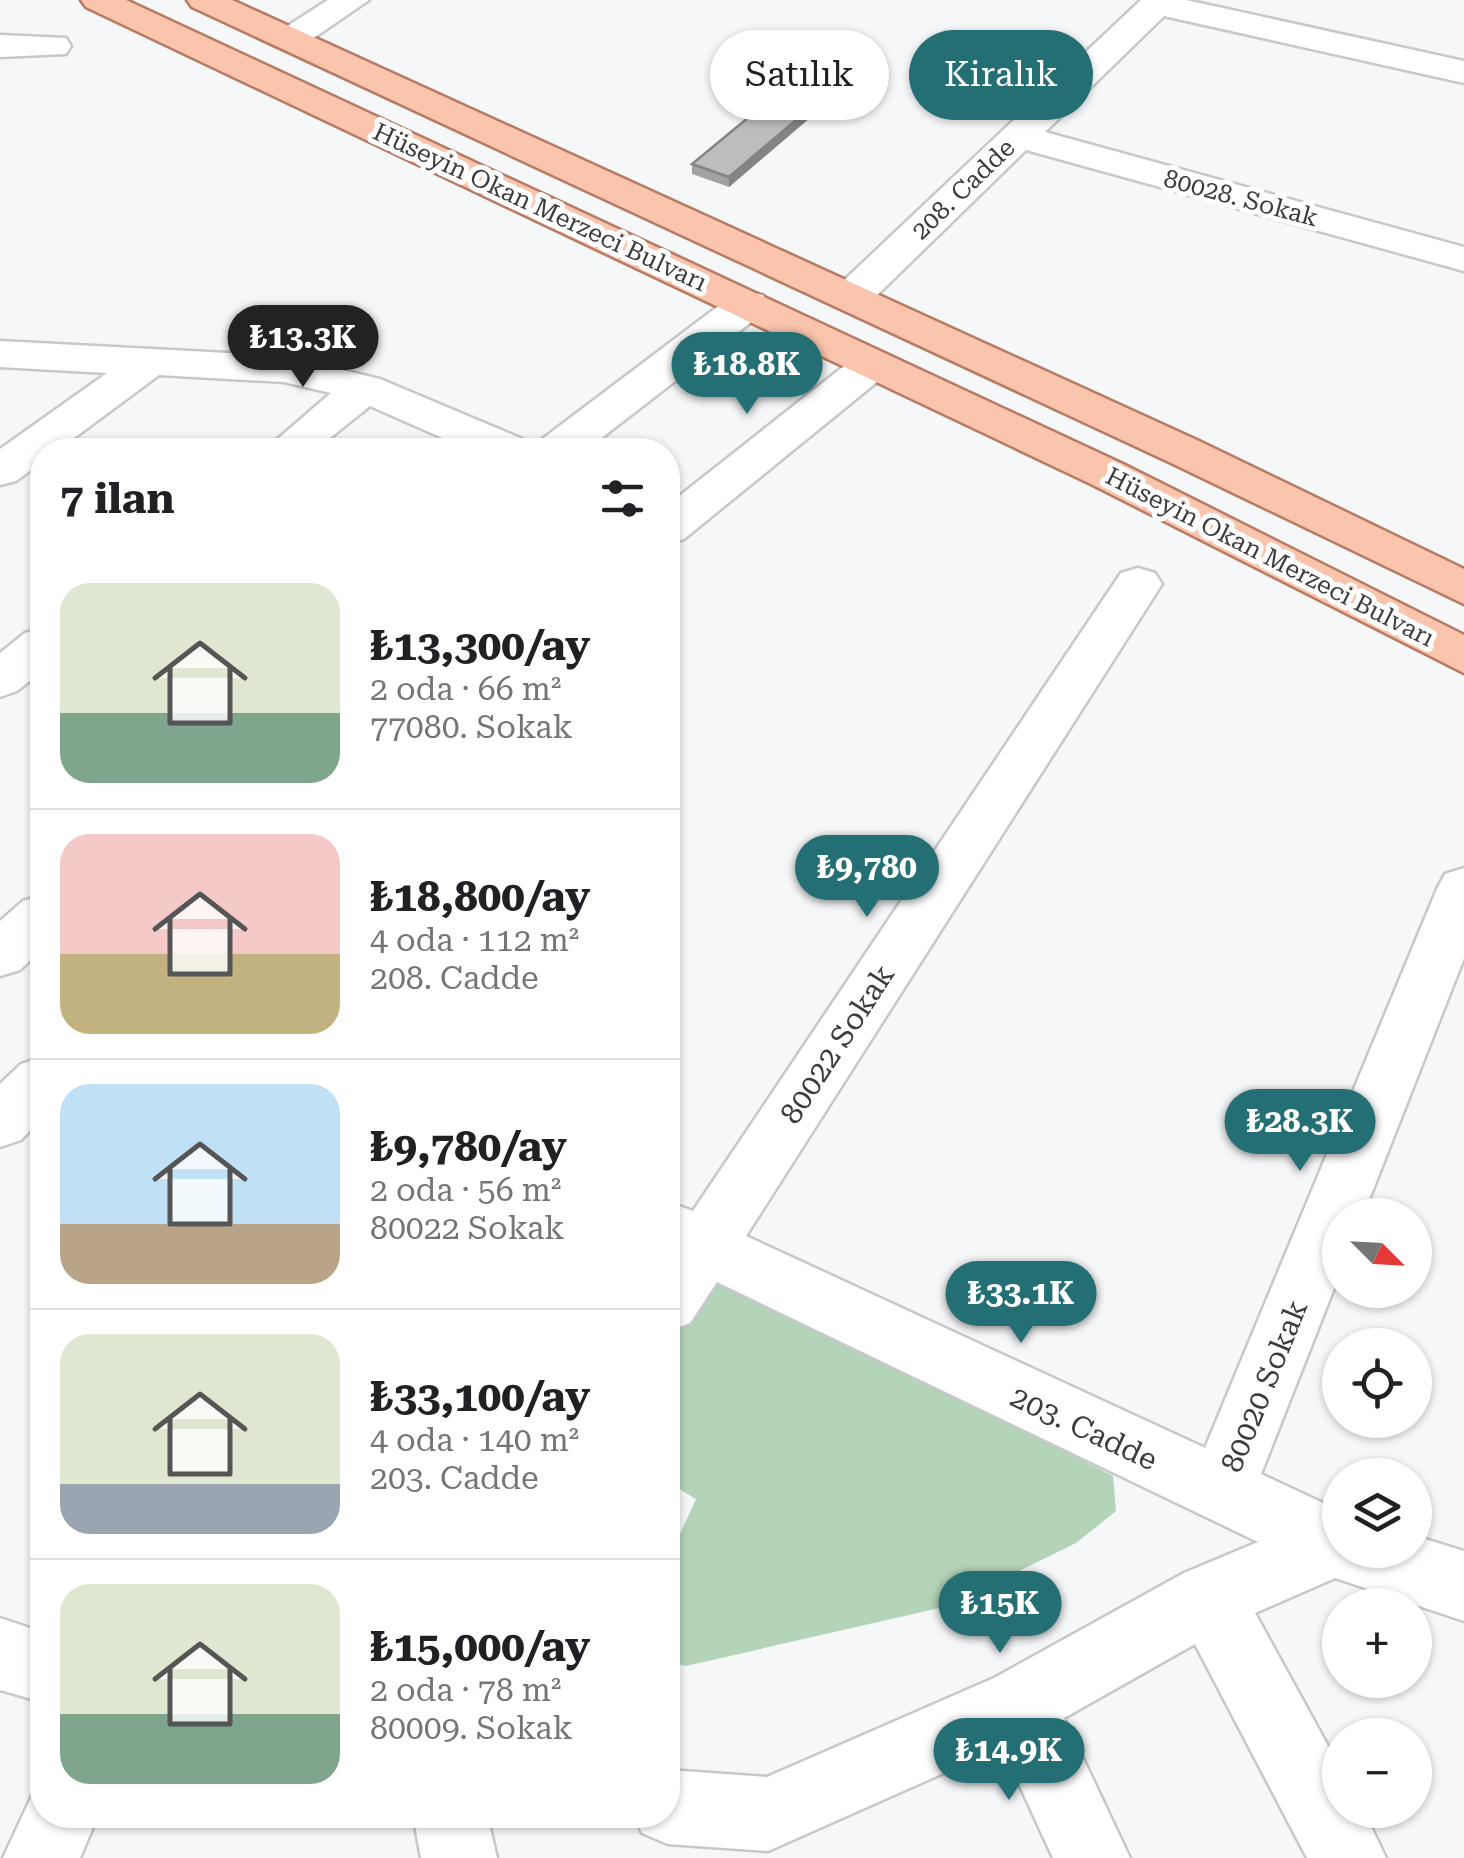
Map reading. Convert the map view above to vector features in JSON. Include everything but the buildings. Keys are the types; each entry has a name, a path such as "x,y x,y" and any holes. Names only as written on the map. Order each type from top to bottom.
{"main road":[{"name":"Hüseyin Okan Merzeci Bulvarı","path":"98,0 1107,474 1464,656"},
{"name":"Hüseyin Okan Merzeci Bulvarı","path":"204,0 852,296 1464,588"}],"street":[{"path":"290,39 352,0"},
{"path":"1148,3 1464,72"},
{"name":"208. Cadde","path":"852,296 1019,136 1148,3"},
{"path":"0,46 53,46"},
{"name":"80028. Sokak","path":"1019,136 1464,259"},
{"path":"573,438 748,304"},
{"path":"0,354 284,369 365,388 481,438"},
{"path":"45,438 150,362"},
{"path":"680,518 874,364"},
{"path":"302,438 365,388"},
{"path":"0,471 30,449"},
{"name":"80022 Sokak","path":"685,1239 1138,584"},
{"name":"80020 Sokak","path":"1220,1493 1464,890"},
{"path":"0,954 30,927"},
{"path":"0,1122 30,1093"},
{"name":"203. Cadde","path":"685,1239 1220,1493 1322,1537"},
{"path":"680,1808 768,1814 1019,1704 1209,1598 1322,1554"},
{"name":"203. Cadde","path":"1409,1568 1464,1586"},
{"path":"1209,1598 1348,1858"},
{"path":"0,1654 30,1663"},
{"path":"1019,1704 1092,1858"},
{"path":"41,1858 55,1828"},
{"path":"452,1828 458,1858"}],"green space":[{"path":"709,1270 1113,1476 1116,1511 1076,1543 948,1606 680,1665 680,1534 696,1499 680,1489 680,1319"}]}
